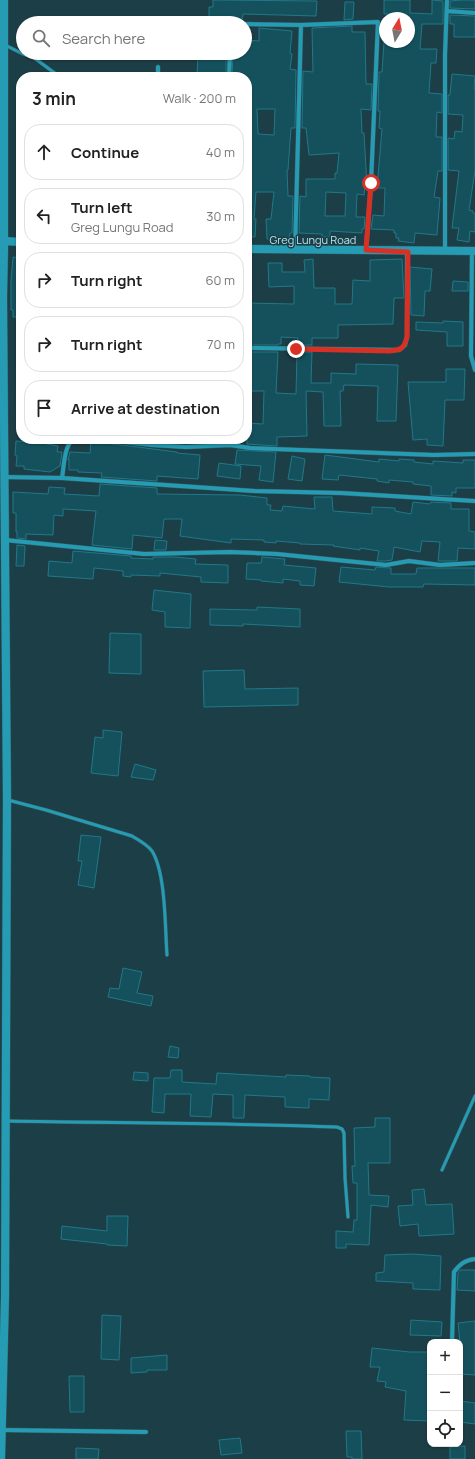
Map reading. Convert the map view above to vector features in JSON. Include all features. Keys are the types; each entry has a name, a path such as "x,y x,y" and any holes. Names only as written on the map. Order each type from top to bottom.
{"street":[{"path":"2,1459 2,1363 7,1121 7,800 5,540 4,477 2,463 4,0"},
{"path":"445,252 447,0"},
{"path":"447,11 475,13"},
{"path":"252,24 301,25 378,22 366,250"},
{"path":"295,251 301,25"},
{"path":"229,72 230,60"},
{"path":"158,67 158,72"},
{"path":"3,246 16,243"},
{"name":"Greg Lungu Road","path":"252,250 366,250 408,252 474,251"},
{"path":"474,251 471,356 475,370"},
{"path":"252,348 399,350 405,345 407,337 408,252"},
{"path":"62,478 69,444"},
{"path":"143,444 186,447 230,445 250,448 434,455 475,454"},
{"path":"4,477 62,478 254,491 341,493 475,501"},
{"path":"5,540 144,554 230,552 277,554 386,565 409,561 440,565 475,563"},
{"path":"452,1339 454,1272 460,1265 468,1260 475,1259"},
{"path":"2,1430 146,1432"}],"lane":[{"path":"3,44 16,50"},
{"path":"37,60 53,72"},
{"path":"7,800 132,836 152,851 159,868 163,894 167,955"},
{"path":"442,1170 475,1096"},
{"path":"7,1121 246,1124 337,1127 342,1129 344,1133 344,1178 348,1217"}],"building":[{"path":"213,0 317,1 316,16 243,14 243,16 209,16 209,7 213,7"},
{"path":"384,0 410,0 410,12 384,12"},
{"path":"432,0 443,1 443,24 422,24 420,49 437,49 436,63 431,63 429,93 442,94 442,113 437,112 436,137 442,137 442,171 438,171 434,197 440,198 437,235 415,233 414,243 398,241 399,238 396,238 396,233 394,233 394,230 371,229 373,215 384,216 385,188 377,188 382,129 379,128 380,111 378,111 379,72 382,72 384,48 415,48 415,13 432,14"},
{"path":"475,0 475,9 450,8 450,1"},
{"path":"345,2 354,2 353,19 344,20"},
{"path":"450,15 475,16 475,37 454,37 454,24 450,24"},
{"path":"352,26 352,32 365,32 366,84 372,84 371,110 361,109 367,187 365,187 364,195 357,194 356,217 365,217 364,229 362,229 362,233 330,231 330,237 322,237 322,234 299,233 300,196 306,197 306,179 335,179 339,153 309,155 306,128 302,128 303,71 313,72 312,28","holes":["326,192 346,193 345,216 325,216"]},
{"path":"259,28 292,31 290,53 292,54 290,69 296,70 295,128 291,128 287,170 288,196 293,196 292,233 290,233 289,239 267,239 266,219 271,219 274,192 256,192 254,219 256,219 255,237 252,237 252,72 232,72 233,60 252,60 252,40 259,41","holes":["257,109 275,109 274,135 258,134"]},
{"path":"198,60 226,60 226,72 197,72"},
{"path":"452,74 475,76 475,171 469,210 473,211 475,214 475,232 470,231 469,242 457,240 459,228 452,228 459,171 448,170 448,138 454,139 455,131 462,132 463,115 448,114 448,95 450,95"},
{"path":"13,257 16,257 16,317 13,317 13,310 11,310"},
{"path":"313,259 314,288 335,288 335,304 352,304 353,280 370,281 370,260 402,259 404,298 394,298 393,324 338,325 338,338 312,338 312,345 297,345 298,338 281,337 281,344 278,345 252,345 252,303 294,304 294,286 269,287 268,263 282,263 282,272 305,272 304,260"},
{"path":"410,267 432,269 430,291 425,291 424,316 411,315"},
{"path":"453,281 468,282 468,291 452,291"},
{"path":"443,321 463,322 463,346 447,346 447,332 416,330 416,322 443,323"},
{"path":"252,352 278,352 276,393 296,394 297,352 312,352 311,383 331,383 331,373 356,374 356,364 398,365 396,421 377,421 378,386 344,385 343,391 340,391 341,426 324,426 323,392 306,391 307,436 277,437 277,446 247,444 252,444 252,423 263,424 264,391 252,391"},
{"path":"446,369 465,369 464,400 445,400 443,446 427,445 427,439 413,440 408,382 446,382"},
{"path":"16,441 16,444 47,444 58,446 57,452 62,452 60,466 50,472 24,469 24,466 16,466 17,456 15,455"},
{"path":"91,444 114,444 200,455 198,479 157,476 157,481 101,477 102,473 69,470 69,459 68,460 70,452 90,453"},
{"path":"237,450 276,452 273,482 259,480 261,466 235,464"},
{"path":"325,455 379,462 379,459 399,461 399,459 433,464 433,461 463,463 463,460 475,460 475,488 456,488 456,493 452,492 452,496 431,495 431,486 413,484 413,482 389,480 389,483 377,481 377,479 339,475 338,480 322,479"},
{"path":"292,456 305,459 302,481 288,479"},
{"path":"219,463 241,466 240,479 217,476"},
{"path":"100,484 157,488 157,494 240,495 267,498 267,505 271,505 270,510 282,511 283,506 315,509 314,497 332,497 333,511 372,514 372,507 395,508 395,511 411,514 413,502 430,504 431,502 451,503 451,509 469,509 469,531 475,532 475,549 458,548 457,561 438,561 440,542 422,541 420,552 394,547 392,560 377,561 379,551 360,548 360,550 333,546 334,545 300,544 276,541 276,543 264,542 264,540 231,539 231,543 180,536 182,519 164,519 162,538 133,535 132,549 92,545 96,511 63,509 63,516 54,515 53,535 26,534 26,539 17,538 16,513 13,513 13,492 48,494 49,487 65,488 64,494 99,496"},
{"path":"155,540 167,541 166,550 154,550"},
{"path":"17,545 25,546 24,566 16,566"},
{"path":"73,551 131,556 131,558 153,559 153,557 175,557 196,559 195,564 228,565 228,583 201,582 201,577 160,573 160,576 131,575 131,577 123,576 123,571 94,568 93,579 48,576 49,561 72,563"},
{"path":"262,557 285,559 284,565 316,568 314,586 300,585 300,581 283,579 283,583 246,579 247,563 261,563"},
{"path":"341,567 375,570 376,567 391,568 391,574 416,574 417,568 475,568 475,585 424,584 423,587 389,587 339,582"},
{"path":"154,590 191,594 190,628 165,627 165,612 152,610"},
{"path":"257,607 300,609 300,627 243,624 243,626 210,625 210,609 257,610"},
{"path":"110,633 141,634 141,674 109,673"},
{"path":"244,670 245,689 298,688 298,705 204,707 203,671"},
{"path":"103,730 122,732 118,776 91,773 95,737 103,738"},
{"path":"135,764 156,770 153,780 131,777"},
{"path":"81,835 101,837 94,888 78,885 82,861 78,861"},
{"path":"123,968 142,972 137,993 153,996 151,1006 108,997 110,988 119,989"},
{"path":"170,1046 179,1048 178,1058 168,1057"},
{"path":"171,1070 182,1070 182,1082 216,1084 217,1073 330,1078 329,1100 309,1099 309,1108 285,1107 285,1097 245,1095 244,1118 233,1118 233,1095 213,1094 211,1117 190,1116 191,1094 165,1094 164,1113 152,1112 154,1078 170,1078"},
{"path":"134,1072 148,1073 148,1081 133,1080"},
{"path":"375,1118 390,1118 390,1163 368,1163 369,1195 389,1196 388,1207 371,1205 369,1245 346,1244 346,1248 336,1248 336,1231 353,1232 354,1220 357,1220 357,1183 353,1183 352,1166 355,1166 354,1128 375,1127"},
{"path":"424,1189 426,1205 452,1204 454,1234 419,1236 418,1224 400,1226 398,1206 413,1205 412,1190"},
{"path":"107,1216 128,1216 127,1246 61,1239 62,1226 107,1231"},
{"path":"412,1254 441,1256 440,1290 413,1289 413,1283 376,1281 376,1273 384,1272 385,1255"},
{"path":"460,1270 475,1270 475,1291 457,1290 458,1273"},
{"path":"102,1315 121,1316 119,1360 101,1359"},
{"path":"411,1320 442,1322 441,1336 410,1335"},
{"path":"475,1321 475,1375 463,1374 463,1339 460,1339 458,1323"},
{"path":"372,1348 410,1352 427,1352 427,1421 404,1420 406,1391 385,1387 386,1382 377,1381 380,1367 370,1367"},
{"path":"167,1355 167,1370 147,1370 147,1372 131,1373 131,1358"},
{"path":"69,1376 84,1376 84,1412 70,1412"},
{"path":"463,1401 475,1403 475,1424 463,1422"},
{"path":"346,1431 361,1431 362,1459 352,1459 352,1457 347,1457"},
{"path":"240,1438 242,1453 221,1455 219,1440"},
{"path":"465,1446 465,1459 450,1459 450,1447"},
{"path":"76,1448 99,1449 98,1459 76,1459"}],"route":[{"path":"296,349 389,351 399,350 405,345 407,337 408,252 366,250 371,183"}]}
